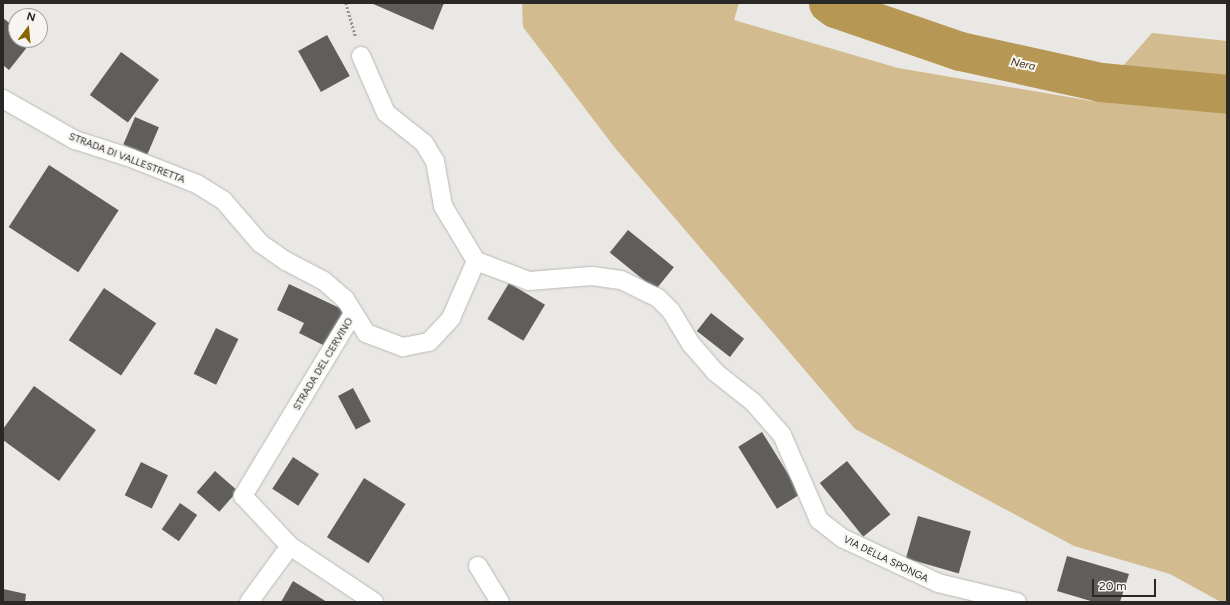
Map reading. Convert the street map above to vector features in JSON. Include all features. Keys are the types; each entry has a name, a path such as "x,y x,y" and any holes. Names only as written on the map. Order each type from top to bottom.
{"street":[{"path":"361,56 386,113 424,143 435,161 443,206 476,261"},
{"name":"STRADA DI VALLESTRETTA","path":"3,99 75,140 131,158 197,184 223,200 260,243 286,261 324,282 345,300 353,314"},
{"name":"STRADA DEL CERVINO","path":"290,546 243,496 353,314 366,333 403,347 429,342 451,318 476,261"},
{"name":"VIA DELLA SPONGA","path":"476,261 529,280 592,276 621,280 658,298 671,311 691,344 715,372 753,402 782,435 820,520 842,538 938,583 1017,602"},
{"path":"249,602 290,546 374,602"},
{"path":"478,566 500,602"}],"path":[{"path":"346,3 361,56"}],"shaded area":[{"path":"522,3 739,3 734,20 898,68 1092,101 1152,33 1227,41 1227,602 1221,602 1170,574 1074,546 855,429 615,148 523,27"}],"building":[{"path":"371,3 444,3 433,30"},
{"path":"3,18 8,22 8,48 26,48 9,70 3,65"},
{"path":"327,35 350,76 321,92 298,51"},
{"path":"121,52 159,80 128,123 90,95"},
{"path":"135,117 159,127 147,155 123,145"},
{"path":"49,165 119,210 78,272 9,227"},
{"path":"628,230 674,267 656,290 610,253"},
{"path":"509,283 545,305 523,341 487,319"},
{"path":"289,284 346,311 329,348 299,333 304,323 277,310"},
{"path":"104,288 156,323 121,375 69,340"},
{"path":"711,313 744,339 730,357 697,331"},
{"path":"216,328 238,339 216,385 194,374"},
{"path":"34,386 96,430 59,481 3,440 3,429"},
{"path":"353,388 371,422 356,430 338,396"},
{"path":"762,432 801,494 777,509 738,447"},
{"path":"293,457 319,474 298,506 272,489"},
{"path":"847,461 890,515 863,537 820,483"},
{"path":"141,462 168,475 152,508 125,495"},
{"path":"215,471 238,491 219,512 197,492"},
{"path":"364,478 406,504 368,563 327,537"},
{"path":"180,503 197,515 179,541 162,529"},
{"path":"918,516 971,531 959,573 906,558"},
{"path":"1067,556 1129,574 1120,602 1094,602 1057,591"},
{"path":"293,581 327,602 281,602"},
{"path":"3,589 26,594 25,602 3,602"}],"waterway":[{"name":"Nera","path":"828,3 835,8 960,51 1101,82 1227,94"}]}
